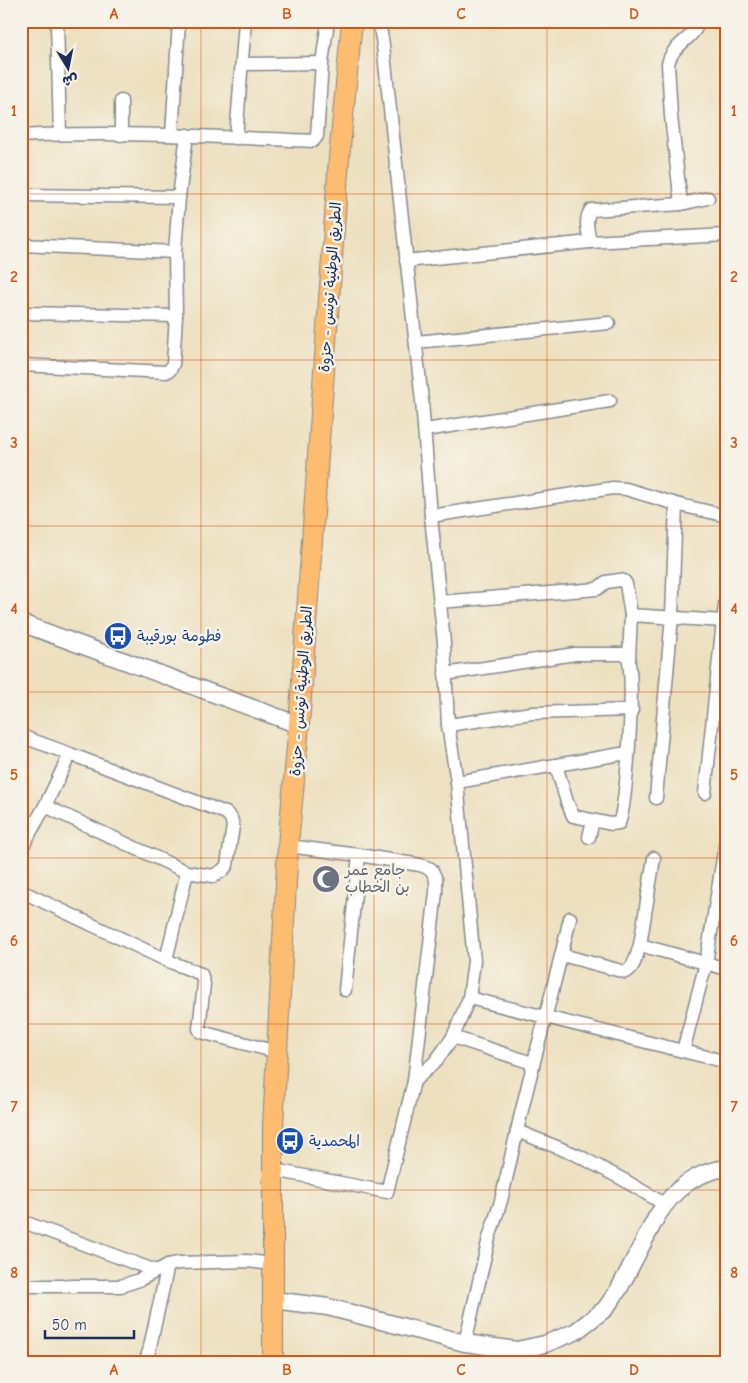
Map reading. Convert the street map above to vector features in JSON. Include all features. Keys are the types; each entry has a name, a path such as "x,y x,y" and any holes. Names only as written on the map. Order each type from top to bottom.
{"main road":[{"name":"الطريق الوطنية تونس - حزوة","path":"272,1362 273,1126 288,846 299,725 338,178 352,21"}],"street":[{"path":"56,21 60,134"},
{"path":"172,134 179,21"},
{"path":"236,138 245,21"},
{"path":"21,136 172,134 313,141 316,139 322,63 328,21"},
{"path":"379,21 425,430 431,516 444,643 448,725 457,782 474,961 469,998 453,1037 435,1062 414,1081"},
{"path":"681,204 668,64 670,56 675,49 695,31 698,21"},
{"path":"243,64 322,63"},
{"path":"121,101 121,134"},
{"path":"21,365 166,372 170,370 173,364 176,316 175,252 179,197 187,135"},
{"path":"21,195 179,197"},
{"path":"590,242 587,216 591,210 681,204 708,198"},
{"path":"406,261 590,242 727,235"},
{"path":"21,245 175,252"},
{"path":"21,313 176,316"},
{"path":"416,342 610,323"},
{"path":"425,430 610,401"},
{"path":"431,516 613,488 626,489 676,504 727,516"},
{"path":"656,798 672,616 676,504"},
{"path":"439,602 597,589 606,582 624,581 631,615 629,659 632,710 622,812 619,823 593,822 576,818 570,812 556,765"},
{"path":"706,793 727,589"},
{"path":"631,615 672,616 725,621"},
{"path":"21,623 299,725"},
{"path":"445,674 575,654 623,654 629,659"},
{"path":"448,725 532,713 632,710"},
{"path":"21,736 226,812 231,818 233,826 227,865 223,870 212,876 186,872 45,806"},
{"path":"457,782 627,753"},
{"path":"23,842 45,806 70,754"},
{"path":"589,837 593,822"},
{"path":"683,1051 706,963 727,834"},
{"path":"274,1170 387,1192 414,1081 436,879 431,869 420,865 288,846"},
{"path":"345,990 359,855"},
{"path":"562,955 629,972 640,945 654,858"},
{"path":"166,960 186,872"},
{"path":"21,891 166,960 201,974 204,984 199,1029 201,1032 277,1052"},
{"path":"465,1343 489,1238 501,1201 532,1063 562,955 570,918"},
{"path":"640,945 727,970"},
{"path":"469,998 727,1062"},
{"path":"453,1037 532,1063"},
{"path":"517,1131 579,1156 664,1204"},
{"path":"273,1300 328,1307 519,1356 575,1332 605,1309 619,1289 664,1204 682,1185 710,1170 727,1168"},
{"path":"21,1221 156,1271"},
{"path":"21,1286 121,1286 139,1280 168,1265 179,1263 247,1261 273,1264"},
{"path":"145,1362 168,1265"}],"place":[{"name":"فطومة بورقيبة","path":"118,636"},
{"name":"جامع عمر بن الخطاب","path":"326,879"},
{"name":"المحمدية","path":"290,1141"}]}
